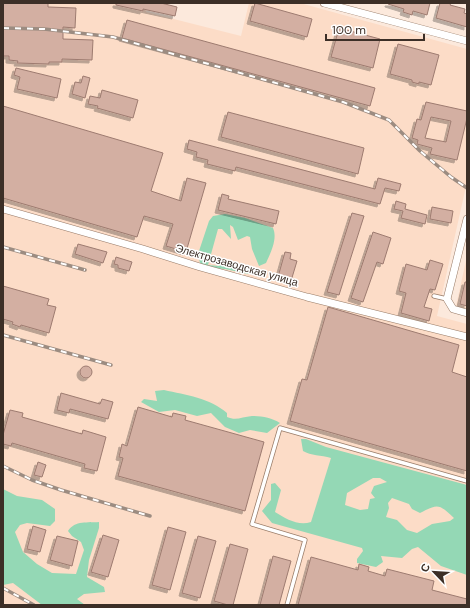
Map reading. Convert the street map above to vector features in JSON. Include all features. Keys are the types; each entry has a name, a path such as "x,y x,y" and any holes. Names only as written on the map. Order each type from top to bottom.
{"street":[{"path":"324,3 341,5 467,41"},
{"name":"Электрозаводская улица","path":"3,209 307,297 467,337"},
{"path":"467,219 447,299 453,309 467,313"}],"lane":[{"path":"434,296 447,299"},
{"path":"286,605 305,540 252,524 280,428 467,481"}],"shaded area":[{"path":"3,3 148,3 146,12 241,36 249,3 300,3 467,49 467,182 437,316 467,324 467,605 3,605"},
{"path":"467,256 467,309 456,306"}],"green space":[{"path":"225,214 245,218 273,228 275,237 273,246 266,263 259,266 252,249 250,237 247,236 238,240 233,227 230,225 231,239 222,229 218,229 208,265 219,266 225,262 234,269 243,267 256,270 257,274 210,268 200,263 198,254 209,221 213,216"},
{"path":"164,390 205,400 227,413 227,417 230,418 236,419 259,416 280,423 267,433 250,430 239,433 225,427 211,413 197,416 175,410 159,412 141,402 144,399 157,401 155,391"},
{"path":"301,439 306,439 326,447 467,485 467,575 441,566 418,547 412,549 402,558 381,556 383,562 376,567 357,563 357,559 363,551 362,548 272,523 262,511 271,500 271,484 275,483 281,490 275,512 297,522 311,522 331,458 309,454 303,451","holes":["373,478 380,478 387,482 374,486 371,493 375,498 370,499 368,509 360,510 345,505 347,493","392,498 409,504 412,509 420,513 438,506 454,518 450,521 432,524 417,533 407,530 397,520 386,517 389,508 388,503"]},
{"path":"3,489 17,496 42,500 55,509 55,521 50,526 27,523 20,525 15,532 23,552 37,564 52,573 76,574 84,550 81,542 72,536 68,531 74,525 86,522 99,522 99,528 89,560 87,577 104,587 105,592 84,594 77,599 85,605 42,605 13,583 3,585"}],"building":[{"path":"3,3 48,3 48,7 76,8 75,28 63,27 63,39 93,40 92,60 62,59 62,62 49,62 49,64 17,63 18,61 9,60 9,56 3,56"},
{"path":"116,3 161,3 177,7 175,16 143,9 143,11 116,5"},
{"path":"255,3 312,19 307,37 250,21"},
{"path":"388,3 430,3 427,15 413,11 412,15 403,12 404,9"},
{"path":"440,3 451,3 450,5 465,9 464,13 467,14 467,27 436,18"},
{"path":"127,20 375,88 370,106 122,38"},
{"path":"339,28 380,39 373,68 331,57"},
{"path":"398,44 439,55 431,85 419,82 419,84 412,82 412,80 390,74"},
{"path":"16,68 61,79 57,98 17,89 20,77 14,75"},
{"path":"83,76 90,78 85,98 72,94 75,82 81,83"},
{"path":"102,90 138,100 133,118 88,104 90,96 100,98"},
{"path":"426,102 467,111 467,118 457,160 430,154 432,148 417,144 418,140 412,138 417,119 421,120","holes":["431,117 451,121 446,142 425,138"]},
{"path":"3,106 163,153 151,191 181,201 187,178 206,183 186,252 166,246 173,224 144,216 137,237 3,198"},
{"path":"228,112 364,148 358,174 221,137"},
{"path":"189,140 375,189 378,178 401,184 399,191 385,188 380,204 236,167 235,171 207,164 208,160 196,157 197,152 187,149"},
{"path":"222,194 229,196 228,199 279,211 276,224 218,210"},
{"path":"396,201 406,204 405,209 427,215 425,224 401,218 403,211 394,209"},
{"path":"432,207 453,211 451,223 430,219"},
{"path":"352,213 364,216 339,295 327,292"},
{"path":"373,232 391,238 383,264 377,262 363,302 351,298"},
{"path":"78,244 107,252 103,263 75,254"},
{"path":"285,252 291,253 290,259 297,261 291,281 278,277"},
{"path":"116,257 132,262 129,271 118,268 118,265 114,264"},
{"path":"430,260 443,264 435,290 430,289 424,307 432,309 429,321 401,313 406,293 399,291 406,264 427,270"},
{"path":"465,282 467,282 467,306 460,304"},
{"path":"3,286 49,299 47,305 56,307 49,333 21,325 20,327 12,324 13,322 3,319"},
{"path":"328,307 459,345 452,372 467,377 467,471 290,421 302,379 307,380"},
{"path":"84,366 88,366 92,372 88,378 84,378 80,374 80,370"},
{"path":"61,393 100,404 102,399 113,402 108,419 70,409 69,413 57,410"},
{"path":"138,407 172,417 173,413 186,416 185,420 264,442 245,511 118,476 123,458 119,457 122,444 127,446"},
{"path":"10,410 23,413 22,417 82,434 83,430 106,437 97,471 84,468 85,464 12,443 11,446 3,444 3,435"},
{"path":"38,462 46,465 42,477 34,475"},
{"path":"33,526 46,530 40,552 27,549"},
{"path":"168,527 186,532 170,590 152,585"},
{"path":"103,535 119,540 108,577 91,572"},
{"path":"57,536 78,541 72,566 50,560"},
{"path":"198,536 216,541 200,598 182,593"},
{"path":"230,544 248,549 233,605 214,601"},
{"path":"273,556 291,561 279,605 260,605"},
{"path":"311,557 358,570 359,564 369,567 368,571 385,576 387,569 434,581 432,590 467,599 467,605 298,605"}],"railway":[{"path":"3,28 44,29 113,37 343,102 389,120 420,151 451,177 467,188"},
{"path":"3,247 85,270"},
{"path":"3,335 111,365"},
{"path":"3,466 32,480 61,490 150,516"},
{"path":"3,588 34,605"}]}
